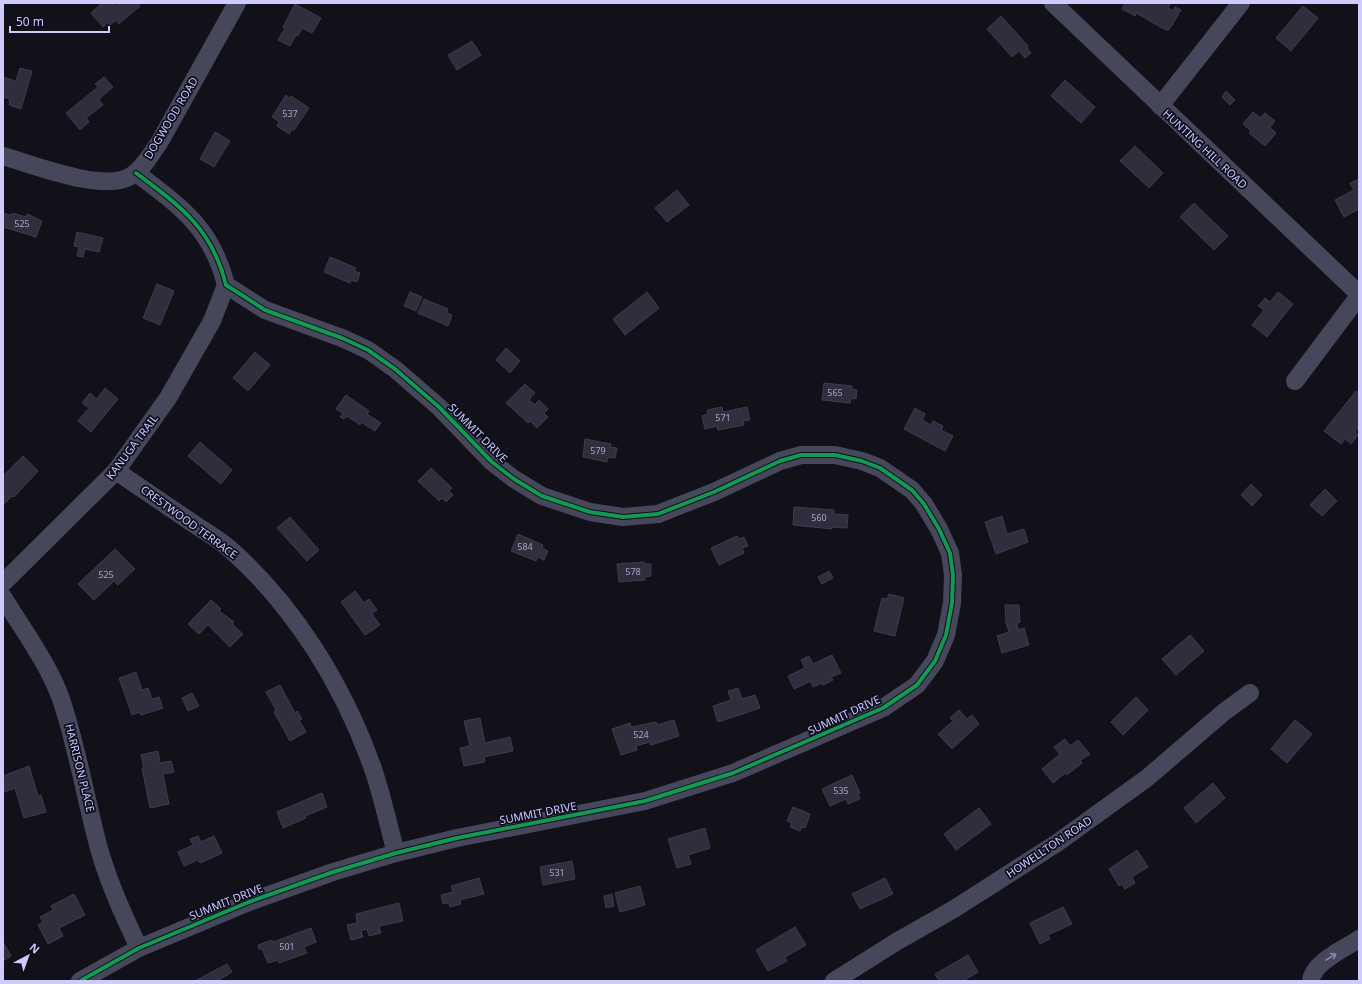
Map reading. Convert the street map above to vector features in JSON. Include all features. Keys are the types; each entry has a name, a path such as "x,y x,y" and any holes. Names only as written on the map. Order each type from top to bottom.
{"street":[{"name":"DOGWOOD ROAD","path":"3,156 93,182 114,182 126,179 136,173 159,143 237,3"},
{"name":"HUNTING HILL ROAD","path":"1053,3 1359,295"},
{"path":"1160,106 1241,3"},
{"path":"136,173 180,207 194,221 209,244 223,273 226,285"},
{"name":"KANUGA TRAIL","path":"3,583 116,471 168,398 212,321 226,285"},
{"name":"SUMMIT DRIVE","path":"80,981 139,948 249,902 333,872 396,853 457,838 645,801 733,773 884,708 916,685 935,661 946,635 952,603 953,575 950,553 940,529 924,504 912,490 880,468 862,461 835,455 801,455 780,460 714,492 658,514 623,517 590,512 542,496 492,462 439,406 395,369 368,350 342,338 265,310 226,285"},
{"path":"1295,381 1359,295"},
{"name":"CRESTWOOD TERRACE","path":"116,471 230,549 264,582 297,622 324,666 361,738 372,767 396,853"},
{"name":"HARRISON PLACE","path":"3,597 47,669 61,699 71,730 101,853 116,900 139,948"},
{"name":"HOWELLTON ROAD","path":"834,981 890,945 954,909 1056,843 1147,778 1224,712 1250,693"},
{"path":"1311,981 1316,969 1321,963 1359,939"}],"building":[{"path":"102,3 113,3 116,6 120,3 137,3 140,6 119,24 116,20 110,25 108,22 103,27 91,13"},
{"path":"1125,3 1170,3 1168,8 1173,11 1175,7 1181,10 1169,30 1166,30 1136,13 1135,16 1122,9"},
{"path":"295,4 321,18 312,33 302,28 290,46 278,40 285,28 283,27"},
{"path":"1303,6 1318,18 1291,51 1276,38"},
{"path":"1001,16 1028,46 1027,48 1031,53 1025,58 1019,51 1012,57 987,29"},
{"path":"472,41 481,55 457,70 448,55"},
{"path":"20,68 32,71 21,109 9,105 10,99 3,97 3,77 16,81"},
{"path":"104,77 113,87 99,99 103,105 86,118 89,122 80,130 66,113 98,87 95,84"},
{"path":"1065,80 1095,107 1081,123 1051,96"},
{"path":"1226,91 1235,100 1230,105 1222,97"},
{"path":"286,95 289,98 291,96 309,108 294,130 292,129 289,134 277,126 279,122 272,117"},
{"path":"1253,112 1260,118 1265,113 1275,121 1270,127 1276,133 1265,146 1249,133 1251,131 1243,124"},
{"path":"215,132 230,141 214,167 200,159"},
{"path":"1135,146 1163,173 1149,188 1120,161"},
{"path":"1359,179 1359,209 1344,217 1335,200 1354,190 1350,183"},
{"path":"677,190 689,205 667,222 655,208"},
{"path":"1194,203 1228,236 1214,250 1180,217"},
{"path":"3,213 10,215 13,213 26,217 27,214 42,221 36,237 3,227"},
{"path":"77,232 103,238 99,252 85,249 83,257 77,256 79,247 74,246"},
{"path":"330,257 356,268 354,271 360,273 357,282 351,280 350,283 324,272"},
{"path":"157,284 174,291 160,325 143,318"},
{"path":"410,292 422,297 416,311 404,306"},
{"path":"647,292 659,308 625,335 613,319"},
{"path":"1278,292 1293,304 1267,337 1252,325 1264,310 1258,306 1265,298 1270,302"},
{"path":"424,299 448,309 447,313 452,315 448,326 418,313"},
{"path":"506,348 520,361 510,373 496,360"},
{"path":"255,352 270,365 248,391 233,378"},
{"path":"824,383 852,386 852,389 857,390 856,399 851,398 850,403 822,400"},
{"path":"525,384 535,393 529,400 535,405 539,400 548,409 544,413 548,417 537,428 530,421 528,423 506,403"},
{"path":"105,388 118,399 91,432 78,421 89,408 82,403 90,393 97,399"},
{"path":"1356,391 1359,393 1359,427 1355,432 1358,435 1351,444 1345,439 1341,444 1324,431"},
{"path":"346,395 369,411 367,414 381,423 375,431 361,422 360,425 347,416 344,419 340,417 343,413 336,409"},
{"path":"722,407 723,412 747,407 750,420 743,421 744,425 718,430 717,426 705,429 702,416 708,414 707,410"},
{"path":"915,408 925,414 922,420 931,425 933,421 943,426 941,430 953,436 945,451 904,429"},
{"path":"585,439 611,444 610,447 617,448 615,458 608,457 607,462 583,457"},
{"path":"200,442 232,470 221,484 188,456"},
{"path":"23,456 38,471 14,497 12,496 3,505 3,476"},
{"path":"431,468 452,488 449,491 453,495 446,502 442,498 439,501 418,481"},
{"path":"1251,484 1262,495 1252,506 1241,495"},
{"path":"1325,489 1337,501 1322,516 1310,505"},
{"path":"794,507 834,510 834,514 848,515 847,528 832,527 832,529 793,525"},
{"path":"1002,516 1007,534 1024,529 1028,542 996,554 985,522"},
{"path":"290,517 319,550 307,561 277,528"},
{"path":"518,534 543,545 542,548 548,551 544,560 538,557 536,561 511,551"},
{"path":"737,536 738,539 744,537 748,546 742,548 744,553 719,565 711,548"},
{"path":"115,549 135,569 118,585 114,581 94,600 78,584"},
{"path":"644,562 644,564 651,564 651,576 645,577 645,580 619,582 617,564"},
{"path":"829,571 833,578 822,584 818,577"},
{"path":"355,591 364,603 369,599 377,610 372,614 380,625 365,635 341,602"},
{"path":"889,594 904,598 895,636 874,631 882,598 887,599"},
{"path":"211,600 221,609 219,611 234,622 232,624 243,634 230,647 208,625 199,634 188,624"},
{"path":"1005,605 1019,605 1020,622 1017,623 1018,630 1024,628 1029,645 1002,653 997,636 1009,632 1006,623"},
{"path":"1190,635 1204,651 1176,675 1162,659"},
{"path":"832,655 841,673 831,677 833,680 823,685 822,683 813,687 811,681 794,689 788,676 805,668 801,660 809,656 813,664"},
{"path":"136,672 142,690 148,688 152,699 159,697 163,708 141,715 140,712 132,715 119,678"},
{"path":"280,685 295,713 297,711 302,719 299,720 306,732 290,741 274,712 276,710 266,692"},
{"path":"738,688 742,699 755,695 760,708 718,722 713,706 731,700 728,691"},
{"path":"192,693 199,706 188,711 182,698"},
{"path":"1136,697 1148,710 1123,735 1111,722"},
{"path":"959,710 967,719 972,715 979,724 952,749 938,734 953,721 950,718"},
{"path":"480,718 485,743 510,737 513,751 484,757 485,762 464,766 460,748 470,746 464,721"},
{"path":"674,720 679,736 651,745 650,742 636,746 637,750 621,755 612,729 630,723 631,727 656,722 657,725"},
{"path":"1295,720 1312,734 1287,763 1271,749"},
{"path":"1065,739 1070,746 1078,740 1090,754 1080,761 1082,763 1067,775 1065,773 1053,783 1042,769 1060,754 1054,747"},
{"path":"158,751 160,763 171,761 174,772 163,774 169,804 150,808 141,755"},
{"path":"29,766 38,796 41,795 46,812 24,818 15,788 4,792 3,776"},
{"path":"852,775 860,793 858,794 860,799 848,804 846,799 830,806 822,789"},
{"path":"1213,783 1225,798 1196,823 1184,808"},
{"path":"322,793 327,807 305,816 306,818 283,828 277,812"},
{"path":"793,807 810,814 805,828 802,827 800,831 790,827 792,823 787,821"},
{"path":"979,808 991,824 956,850 944,834"},
{"path":"705,828 710,848 688,855 691,864 677,868 668,839"},
{"path":"198,836 201,842 214,836 222,853 200,863 198,860 184,866 178,852 193,845 190,839"},
{"path":"1137,850 1148,867 1132,877 1135,883 1125,889 1122,884 1119,886 1109,869"},
{"path":"572,861 575,879 543,885 540,867"},
{"path":"479,878 484,894 460,900 461,904 450,907 449,903 443,904 441,895 453,892 451,886"},
{"path":"885,878 893,894 860,909 852,894"},
{"path":"640,886 645,905 620,912 615,893"},
{"path":"74,894 85,915 59,928 63,936 48,944 38,925 43,922 40,917 53,910 51,906"},
{"path":"612,894 614,906 606,908 604,896"},
{"path":"399,903 403,921 379,926 381,933 369,936 367,929 361,931 363,937 351,940 347,925 357,923 356,914"},
{"path":"1063,907 1072,924 1048,935 1050,939 1040,944 1030,923"},
{"path":"795,927 806,945 785,957 787,961 768,971 756,950"},
{"path":"311,928 316,942 304,947 307,953 279,963 278,960 268,963 262,949 259,949 258,945 272,940 273,942"},
{"path":"3,942 11,956 3,961"},
{"path":"968,955 978,972 963,981 939,981 935,974"},
{"path":"227,964 232,972 217,981 195,981"}],"cycle path":[{"path":"80,981 139,948 249,902 333,872 396,853 457,838 645,801 733,773 883,708 917,685 935,661 946,635 952,603 953,575 950,553 939,529 924,504 912,490 880,468 862,461 835,455 801,455 780,461 714,492 658,514 623,517 590,512 542,496 514,479 492,462 439,407 395,369 368,350 342,338 265,310 226,285 220,265 203,233 167,196 136,173"}]}
